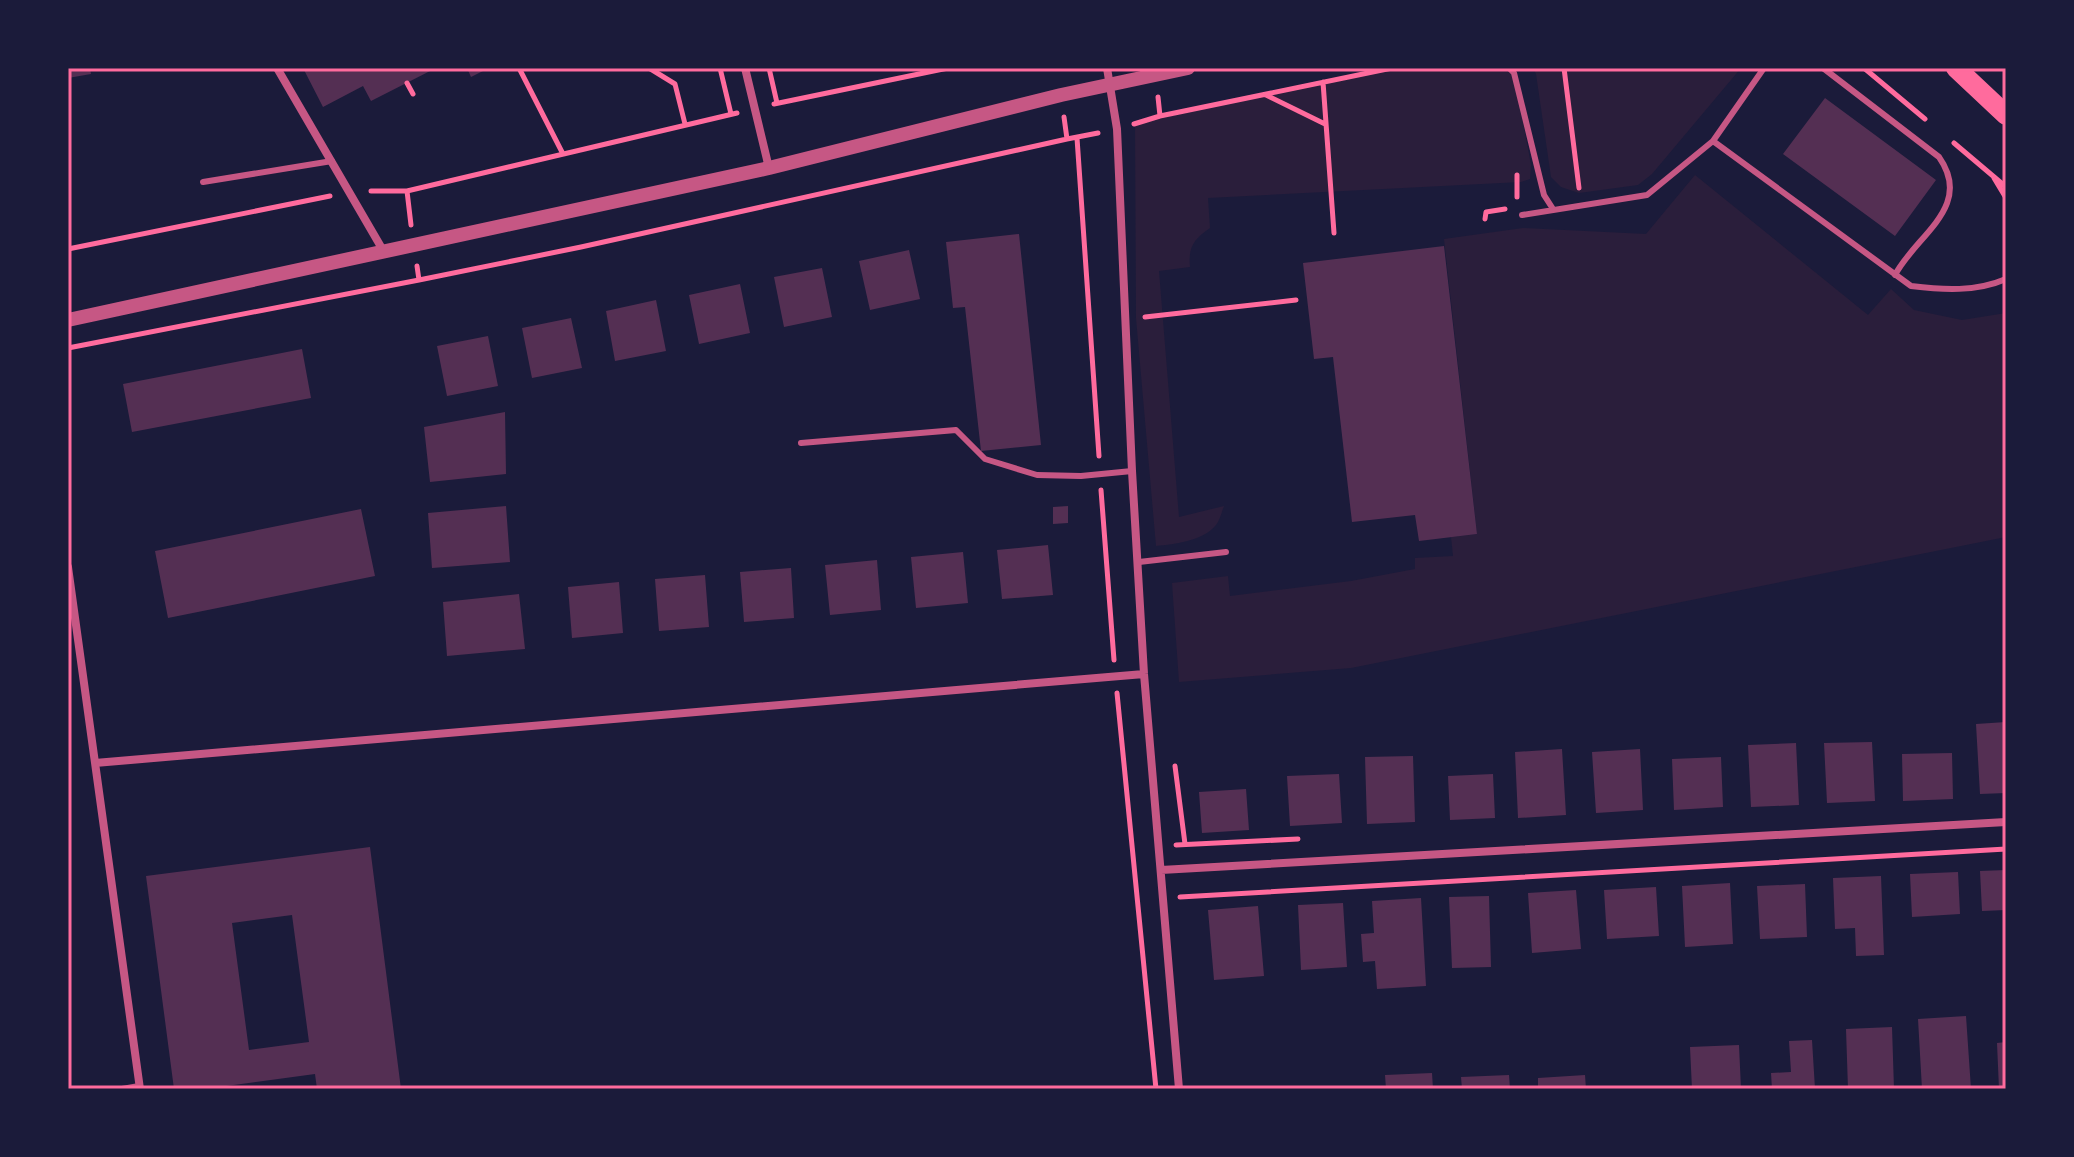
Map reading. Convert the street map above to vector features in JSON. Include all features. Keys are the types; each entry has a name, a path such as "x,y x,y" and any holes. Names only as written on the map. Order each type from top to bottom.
{"main road":[{"path":"1956,68 2006,115"}],"street":[{"path":"277,68 385,253"},
{"path":"745,68 769,168"},
{"path":"1107,68 1117,129 1144,674 1179,1089"},
{"path":"68,320 769,168 1110,84 1188,68"},
{"path":"68,567 140,1087"},
{"path":"95,763 1144,674"},
{"path":"1161,870 2006,822"}],"lane":[{"path":"1509,68 1514,73 1544,195 1553,209"},
{"path":"1522,215 1647,195 1713,141 1764,68"},
{"path":"1823,68 1939,157 1949,171 1950,191 1944,215 1904,257 1895,275"},
{"path":"1990,99 2006,128"},
{"path":"1713,141 1911,286 1939,290 1988,287 2006,279"},
{"path":"203,182 332,161"},
{"path":"801,443 956,430 985,459 1037,475 1081,476 1132,471"},
{"path":"1139,562 1226,552"},
{"path":"122,1089 140,1087"}],"path":[{"path":"519,68 563,154"},
{"path":"649,68 675,84 685,124"},
{"path":"720,68 731,114"},
{"path":"769,68 777,103"},
{"path":"407,191 755,108 948,68"},
{"path":"1160,116 1392,68"},
{"path":"1564,68 1581,205"},
{"path":"1323,82 1334,233"},
{"path":"407,83 413,94"},
{"path":"1265,94 1326,125"},
{"path":"1077,138 1116,677 1156,1089"},
{"path":"419,280 1067,139"},
{"path":"1485,219 1486,212 1501,211 1514,203 1519,191 1516,162"},
{"path":"1990,172 2006,198"},
{"path":"1136,318 1296,300"},
{"path":"1163,898 2006,849"}],"shaded area":[{"path":"1392,68 1509,68 1514,73 1531,165 1530,179 1521,182 1208,198 1210,228 1193,244 1190,267 1159,271 1179,517 1224,506 1216,525 1204,535 1156,546 1136,318 1135,124"},
{"path":"1533,68 1741,68 1652,174 1638,185 1579,193 1561,187 1551,177"},
{"path":"1695,175 1868,315 1891,289 1914,310 1962,320 2006,313 2006,537 1351,668 1179,682 1172,583 1228,576 1230,596 1351,581 1415,569 1415,558 1453,556 1451,537 1477,534 1444,239 1523,228 1646,234"}],"building":[{"path":"68,68 90,68 91,74 68,78"},
{"path":"303,68 436,68 371,101 363,86 323,107"},
{"path":"467,68 489,68 471,77"},
{"path":"1825,98 1936,180 1895,236 1783,154"},
{"path":"1019,234 1041,445 981,451 965,307 953,308 946,242"},
{"path":"1444,246 1477,534 1419,541 1415,515 1352,522 1333,357 1314,359 1303,263"},
{"path":"909,250 920,299 870,310 859,261"},
{"path":"822,268 832,317 784,327 774,277"},
{"path":"740,284 750,333 699,344 689,295"},
{"path":"656,300 666,351 615,361 606,311"},
{"path":"571,318 582,368 532,378 522,328"},
{"path":"488,336 498,386 447,396 437,346"},
{"path":"302,349 311,398 132,432 123,384"},
{"path":"505,412 506,474 430,482 424,427"},
{"path":"506,506 510,562 432,568 428,513"},
{"path":"1068,506 1068,523 1053,524 1053,507"},
{"path":"361,509 375,576 168,618 155,551"},
{"path":"1048,545 1053,595 1002,599 997,550"},
{"path":"963,552 968,603 916,608 911,557"},
{"path":"877,560 881,610 830,615 825,565"},
{"path":"791,568 794,618 744,622 740,572"},
{"path":"705,575 709,627 659,631 655,579"},
{"path":"619,582 623,633 572,638 568,587"},
{"path":"519,594 525,649 447,656 443,602"},
{"path":"2006,722 2006,793 1980,794 1976,724"},
{"path":"1872,742 1875,801 1827,803 1824,743"},
{"path":"1796,743 1799,805 1751,807 1748,745"},
{"path":"1562,749 1566,815 1518,818 1515,752"},
{"path":"1640,749 1643,810 1596,813 1592,752"},
{"path":"1952,753 1953,799 1903,801 1902,754"},
{"path":"1413,756 1415,822 1367,824 1365,757"},
{"path":"1721,757 1723,807 1674,810 1672,759"},
{"path":"1339,774 1342,823 1290,826 1287,776"},
{"path":"1493,774 1495,818 1450,820 1448,776"},
{"path":"1246,789 1249,830 1202,833 1199,792"},
{"path":"370,847 401,1089 317,1089 315,1074 204,1089 174,1089 146,876","holes":["292,915 309,1042 249,1050 232,923"]},
{"path":"2006,870 2006,910 1982,911 1980,871"},
{"path":"1958,872 1960,914 1912,917 1910,874"},
{"path":"1881,876 1884,955 1856,956 1855,928 1835,929 1833,878"},
{"path":"1730,883 1733,944 1685,947 1682,886"},
{"path":"1805,884 1807,937 1760,939 1757,886"},
{"path":"1656,887 1659,936 1607,939 1604,890"},
{"path":"1576,890 1581,949 1532,953 1528,893"},
{"path":"1489,896 1491,967 1452,968 1449,897"},
{"path":"1421,898 1426,986 1377,989 1375,961 1363,962 1361,934 1374,933 1372,901"},
{"path":"1343,903 1347,967 1301,970 1298,905"},
{"path":"1258,906 1264,976 1214,980 1208,910"},
{"path":"1966,1016 1971,1089 1922,1089 1918,1019"},
{"path":"1892,1027 1894,1089 1848,1089 1846,1029"},
{"path":"1812,1040 1815,1089 1772,1089 1771,1073 1791,1072 1789,1041"},
{"path":"2006,1042 2006,1089 1999,1089 1997,1043"},
{"path":"1739,1045 1741,1089 1692,1089 1690,1047"},
{"path":"1432,1073 1433,1089 1386,1089 1385,1075"},
{"path":"1509,1075 1510,1089 1462,1089 1461,1077"},
{"path":"1585,1075 1586,1089 1538,1089 1538,1078"}]}
